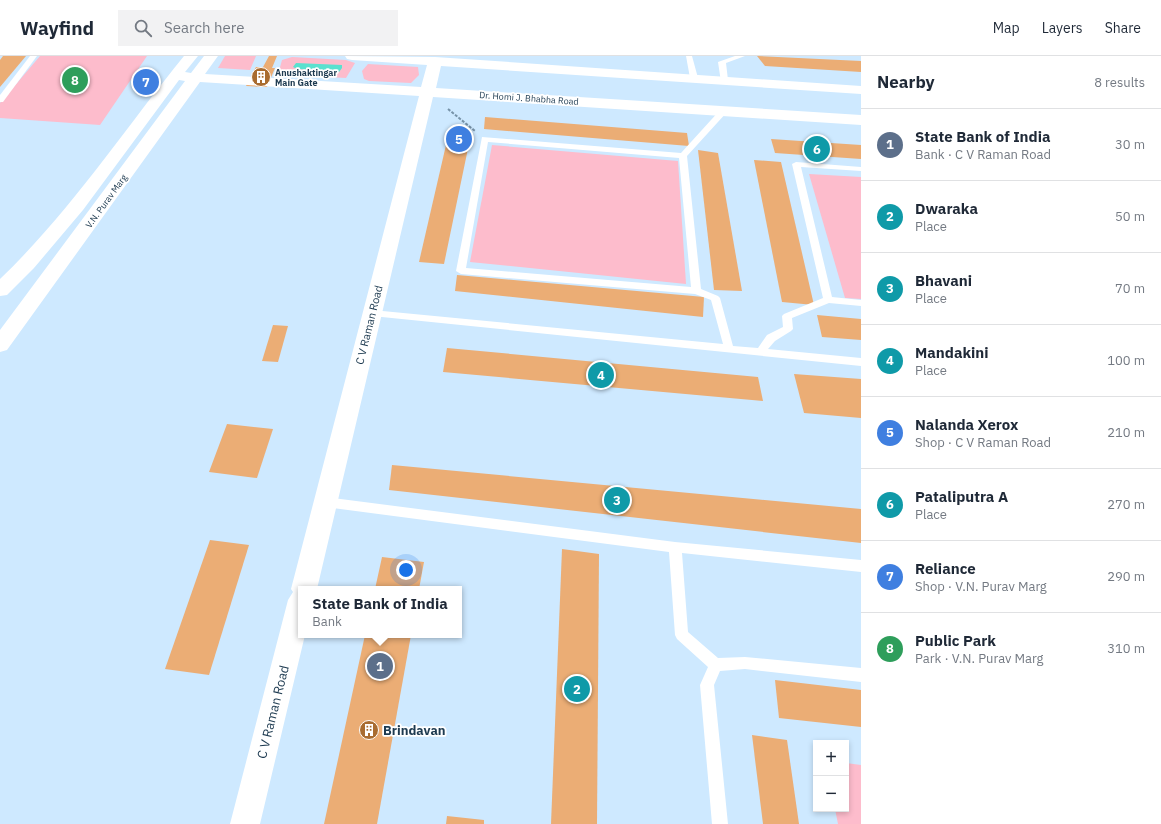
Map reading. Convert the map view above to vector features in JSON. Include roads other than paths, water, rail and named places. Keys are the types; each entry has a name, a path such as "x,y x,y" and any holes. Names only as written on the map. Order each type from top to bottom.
{"street":[{"name":"V.N. Purav Marg","path":"0,290 21,271 74,210 191,56"},
{"name":"V.N. Purav Marg","path":"0,345 197,78 211,56"},
{"name":"Dr. Homi J. Bhabha Road","path":"176,76 197,78 356,69 434,61 861,90"},
{"name":"C V Raman Road","path":"305,586 434,61"},
{"name":"Dr. Homi J. Bhabha Road","path":"356,69 427,92 861,120"},
{"path":"0,278 21,271"},
{"name":"C V Raman Road","path":"245,824 298,612"}],"lane":[{"path":"0,100 34,56"},
{"path":"689,56 694,78"},
{"path":"724,80 722,62 742,56"},
{"path":"696,291 683,156 724,111"},
{"path":"683,156 485,139 461,271 696,291 715,298 729,349"},
{"path":"828,300 796,164 861,170"},
{"path":"760,352 771,338 788,329 788,316 828,300 861,303"},
{"path":"372,313 861,362"},
{"path":"325,502 675,547 861,566"},
{"path":"675,547 682,635 716,665 745,663 861,675"},
{"path":"716,665 708,685 720,824"}],"place":[{"name":"Anushaktingar Main Gate","path":"261,77"},
{"name":"Public Park","path":"75,80"},
{"name":"Reliance","path":"146,82"},
{"name":"Nalanda Xerox","path":"459,139"},
{"name":"Pataliputra A","path":"817,149"},
{"name":"Mandakini","path":"601,375"},
{"name":"Bhavani","path":"617,500"},
{"name":"State Bank of India","path":"380,666"},
{"name":"Dwaraka","path":"577,689"},
{"name":"Brindavan","path":"369,730"}]}
